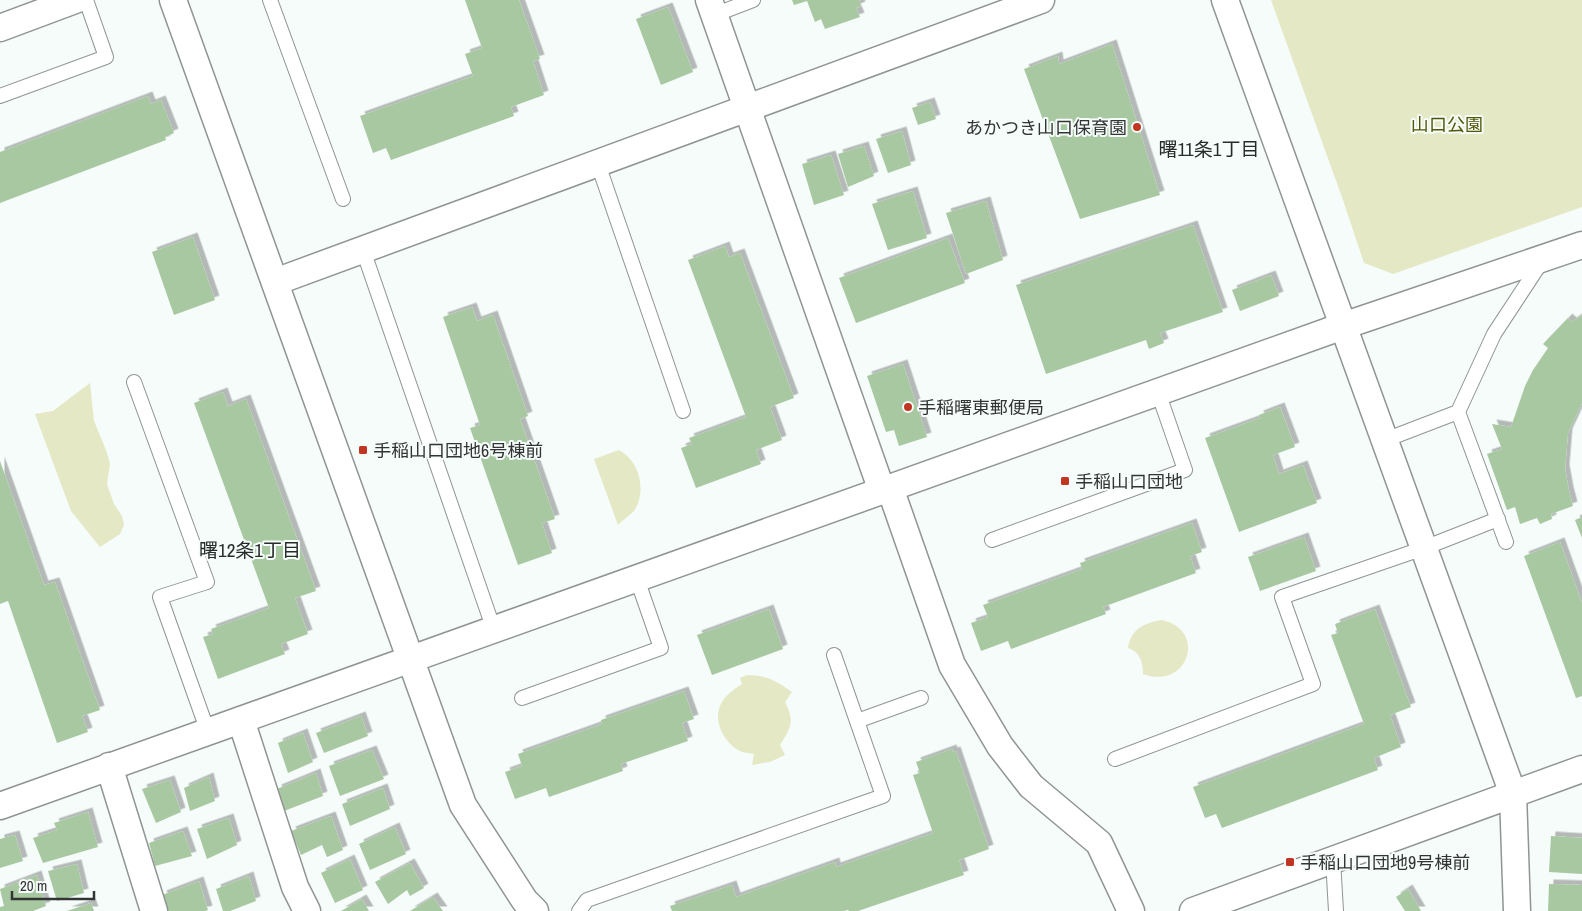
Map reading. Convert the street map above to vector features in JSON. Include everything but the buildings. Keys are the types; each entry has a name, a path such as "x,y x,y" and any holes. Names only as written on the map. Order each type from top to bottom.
{"street":[{"path":"0,28 75,0"},
{"path":"173,0 463,805 525,901 535,911"},
{"path":"275,282 1041,0"},
{"path":"1225,0 1513,794 1517,911"},
{"path":"712,7 886,490 952,665 1000,746 1032,786 1099,843 1131,911"},
{"path":"0,806 1343,326 1582,245"},
{"path":"241,720 295,887 307,911"},
{"path":"109,766 154,911"},
{"path":"1193,911 1582,769"}],"lane":[{"path":"0,96 106,57 86,0"},
{"path":"270,0 343,199"},
{"path":"712,7 753,0"},
{"path":"598,164 683,411"},
{"path":"363,250 494,630"},
{"path":"1385,440 1458,412 1494,334 1543,258"},
{"path":"134,382 207,582 160,597 208,732"},
{"path":"992,540 1185,470 1158,392"},
{"path":"1458,412 1506,542"},
{"path":"1115,759 1312,684 1282,597 1424,548 1498,519"},
{"path":"522,698 661,648 637,579"},
{"path":"578,911 587,900 883,796 834,655"},
{"path":"857,721 921,698"},
{"path":"1333,860 1336,911"}],"green space":[{"name":"山口公園","path":"1271,0 1582,0 1582,207 1393,274 1364,263"},
{"path":"90,383 94,421 110,464 107,484 114,504 122,516 124,525 120,534 100,547 71,511 35,414 53,411"},
{"path":"619,450 633,462 639,476 640,491 637,506 618,525 594,459"},
{"path":"1162,620 1172,623 1182,632 1187,641 1188,651 1185,661 1179,669 1169,675 1157,677 1143,674 1140,658 1128,648 1130,641 1139,628"},
{"path":"747,675 771,679 792,692 785,702 791,719 789,729 780,745 785,755 770,762 752,765 754,754 736,749 722,733 718,720 718,713 722,702 742,684 740,678"}],"place":[{"name":"あかつき山口保育園","path":"1137,127"},
{"name":"手稲曙東郵便局","path":"908,407"},
{"name":"手稲山口団地6号棟前","path":"363,450"},
{"name":"手稲山口団地","path":"1065,481"},
{"name":"手稲山口団地9号棟前","path":"1290,862"}],"district":[{"name":"曙11条1丁目","path":"1209,149"},
{"name":"曙12条1丁目","path":"250,550"}]}
